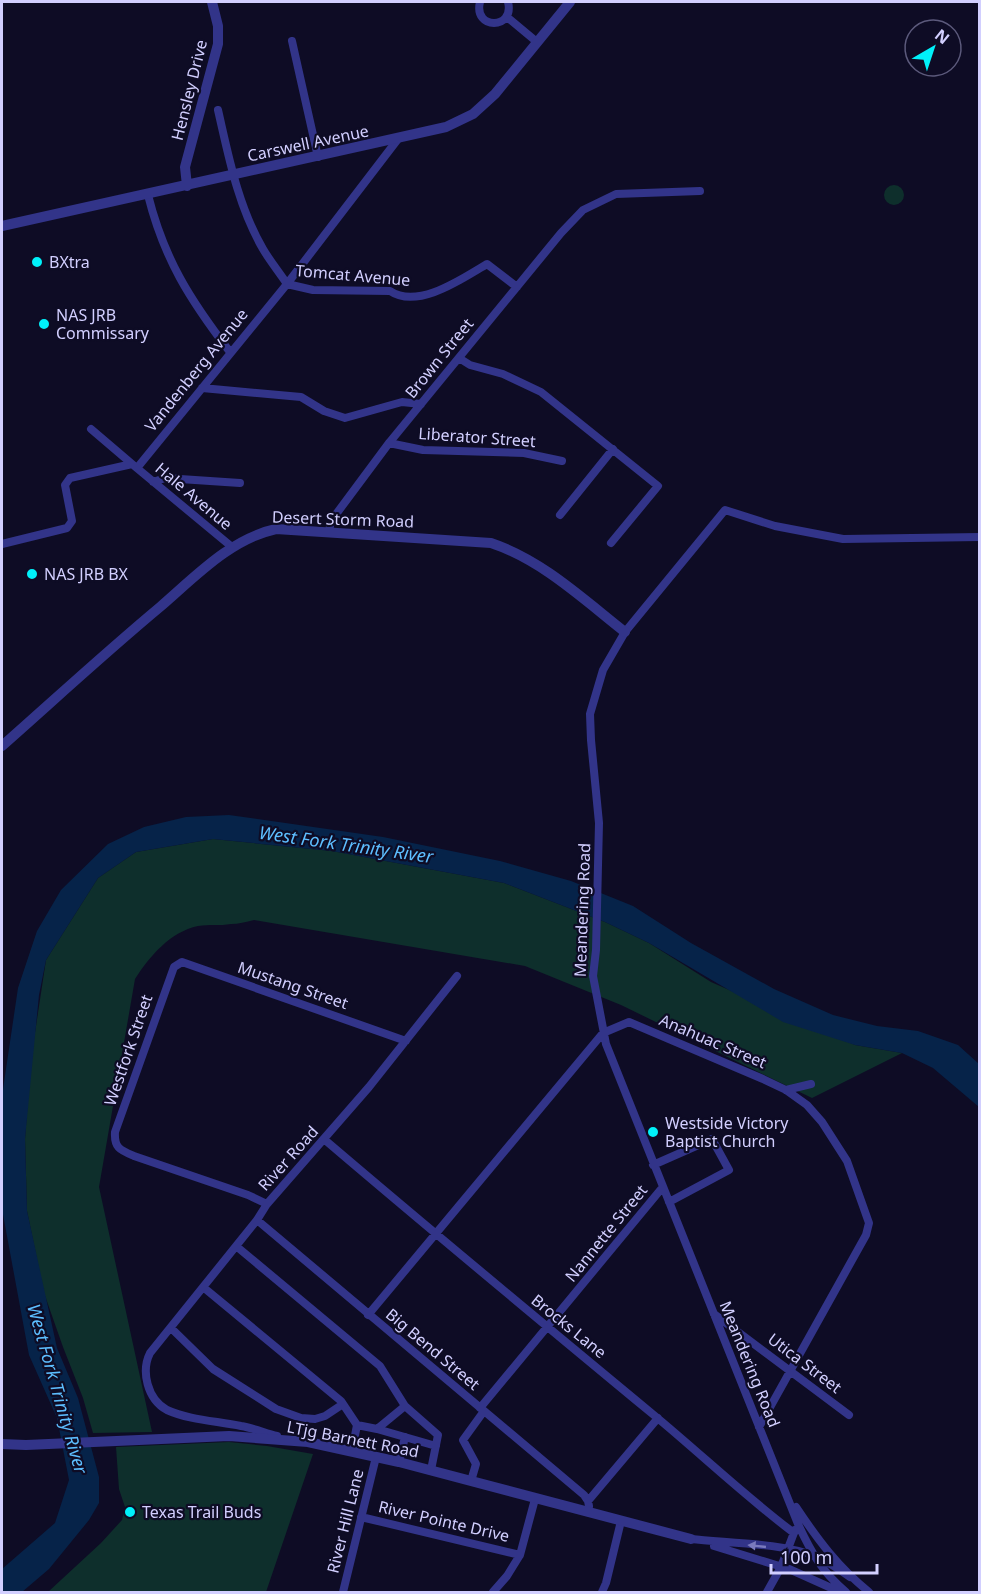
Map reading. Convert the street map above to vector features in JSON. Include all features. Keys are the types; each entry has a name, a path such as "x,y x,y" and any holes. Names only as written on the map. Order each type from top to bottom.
{"street":[{"name":"Hensley Drive","path":"187,186 185,167 218,44 218,26 212,2"},
{"path":"480,2 480,13 486,21 496,23 507,17 510,10 508,2"},
{"name":"Carswell Avenue","path":"2,226 446,127 473,114 495,94 570,2"},
{"path":"507,17 537,42"},
{"path":"292,41 318,157"},
{"name":"Tomcat Avenue","path":"218,110 233,175 252,226 263,249 287,284 313,290 390,291 398,296 418,296 451,286 487,264 517,287"},
{"name":"Vandenberg Avenue","path":"134,466 287,284 398,139"},
{"name":"Brown Street","path":"329,531 331,521 389,443 561,233 583,210 616,194 700,191"},
{"path":"148,195 163,245 173,268 198,310 230,352"},
{"path":"459,358 470,365 502,374 542,392 658,486 611,543"},
{"path":"201,388 301,397 324,411 345,418 402,402 421,404"},
{"name":"Hale Avenue","path":"91,429 232,547"},
{"name":"Liberator Street","path":"389,443 423,450 524,453 562,461"},
{"path":"560,514 613,449"},
{"path":"2,544 67,528 72,521 64,485 70,478 134,466"},
{"path":"153,482 165,478 240,483"},
{"name":"Meandering Road","path":"846,1593 812,1555 798,1524 662,1188 603,1033 593,976 596,950 599,823 590,714 603,670 625,632 725,510 776,526 843,539 980,537"},
{"name":"Desert Storm Road","path":"2,746 146,619 232,547 256,533 276,529 474,541 510,549 547,571 625,632"},
{"name":"Mustang Street","path":"173,969 179,962 182,962 406,1041"},
{"name":"Westfork Street","path":"173,969 115,1132 115,1143 134,1156 248,1195 267,1204"},
{"name":"River Road","path":"286,1439 243,1426 167,1410 150,1389 145,1374 145,1363 150,1353 257,1220 267,1204 325,1140 457,976"},
{"name":"Anahuac Street","path":"368,1315 603,1033 629,1022 786,1090 807,1105 822,1122 847,1161 869,1223 866,1235 759,1428"},
{"path":"786,1090 812,1084"},
{"path":"653,1165 712,1139 729,1170 669,1202"},
{"name":"Brocks Lane","path":"325,1140 658,1418 766,1512 794,1533"},
{"name":"Nannette Street","path":"471,1481 476,1464 464,1440 482,1409 662,1188"},
{"name":"Big Bend Street","path":"257,1220 584,1495 589,1507"},
{"path":"236,1246 380,1366 405,1406 438,1435 431,1470"},
{"path":"203,1287 344,1404 357,1425 352,1451"},
{"name":"Utica Street","path":"714,1314 849,1415"},
{"path":"171,1328 213,1369 276,1409 301,1418 315,1419 325,1416 344,1404"},
{"path":"376,1429 405,1406"},
{"path":"589,1507 658,1418"},
{"path":"357,1425 436,1446"},
{"name":"LTjg Barnett Road","path":"2,1444 38,1445 229,1436 286,1439 399,1462 536,1499 589,1507 621,1521 691,1539 781,1567 825,1584 841,1593"},
{"path":"399,1462 405,1437"},
{"name":"River Hill Lane","path":"343,1593 376,1457"},
{"name":"Meandering Road","path":"788,1497 827,1552 850,1577 869,1593"},
{"path":"493,1593 520,1555 536,1499"},
{"name":"River Pointe Drive","path":"361,1517 520,1555"},
{"path":"602,1593 621,1521"},
{"path":"767,1593 781,1567 798,1524"},
{"name":"LTjg Barnett Road","path":"691,1539 788,1549 812,1555 850,1577"}],"green space":[{"path":"894,185 901,188 904,195 901,202 894,205 887,202 884,195 887,188"},
{"path":"213,839 332,851 504,883 605,922 649,943 711,982 855,1045 902,1053 812,1098 621,1005 525,966 254,920 236,924 202,925 188,929 162,946 135,979 99,1187 152,1432 93,1433 83,1398 44,1293 27,1211 25,1139 31,1059 46,960 98,878 136,852"},
{"path":"229,1442 313,1454 266,1592 48,1592 101,1543 122,1520 125,1507 119,1489 116,1447"}],"water":[{"name":"West Fork Trinity River","path":"229,815 383,837 500,861 571,881 633,906 691,943 774,989 833,1015 877,1026 918,1031 958,1045 979,1064 979,1107 933,1068 902,1053 855,1045 783,1022 649,943 605,922 504,883 332,851 213,839 136,852 98,878 46,960 39,995 25,1139 27,1211 57,1348 78,1398 99,1477 99,1503 89,1520 49,1569 22,1592 2,1592 2,1569 55,1523 69,1480 57,1418 29,1355 2,1209 2,1096 18,988 37,931 61,890 108,844 144,827 186,817"}],"place":[{"name":"BXtra","path":"37,262"},
{"name":"NAS JRB Commissary","path":"44,324"},
{"name":"NAS JRB BX","path":"32,574"},
{"name":"Westside Victory Baptist Church","path":"653,1132"},
{"name":"Texas Trail Buds","path":"130,1512"}]}
